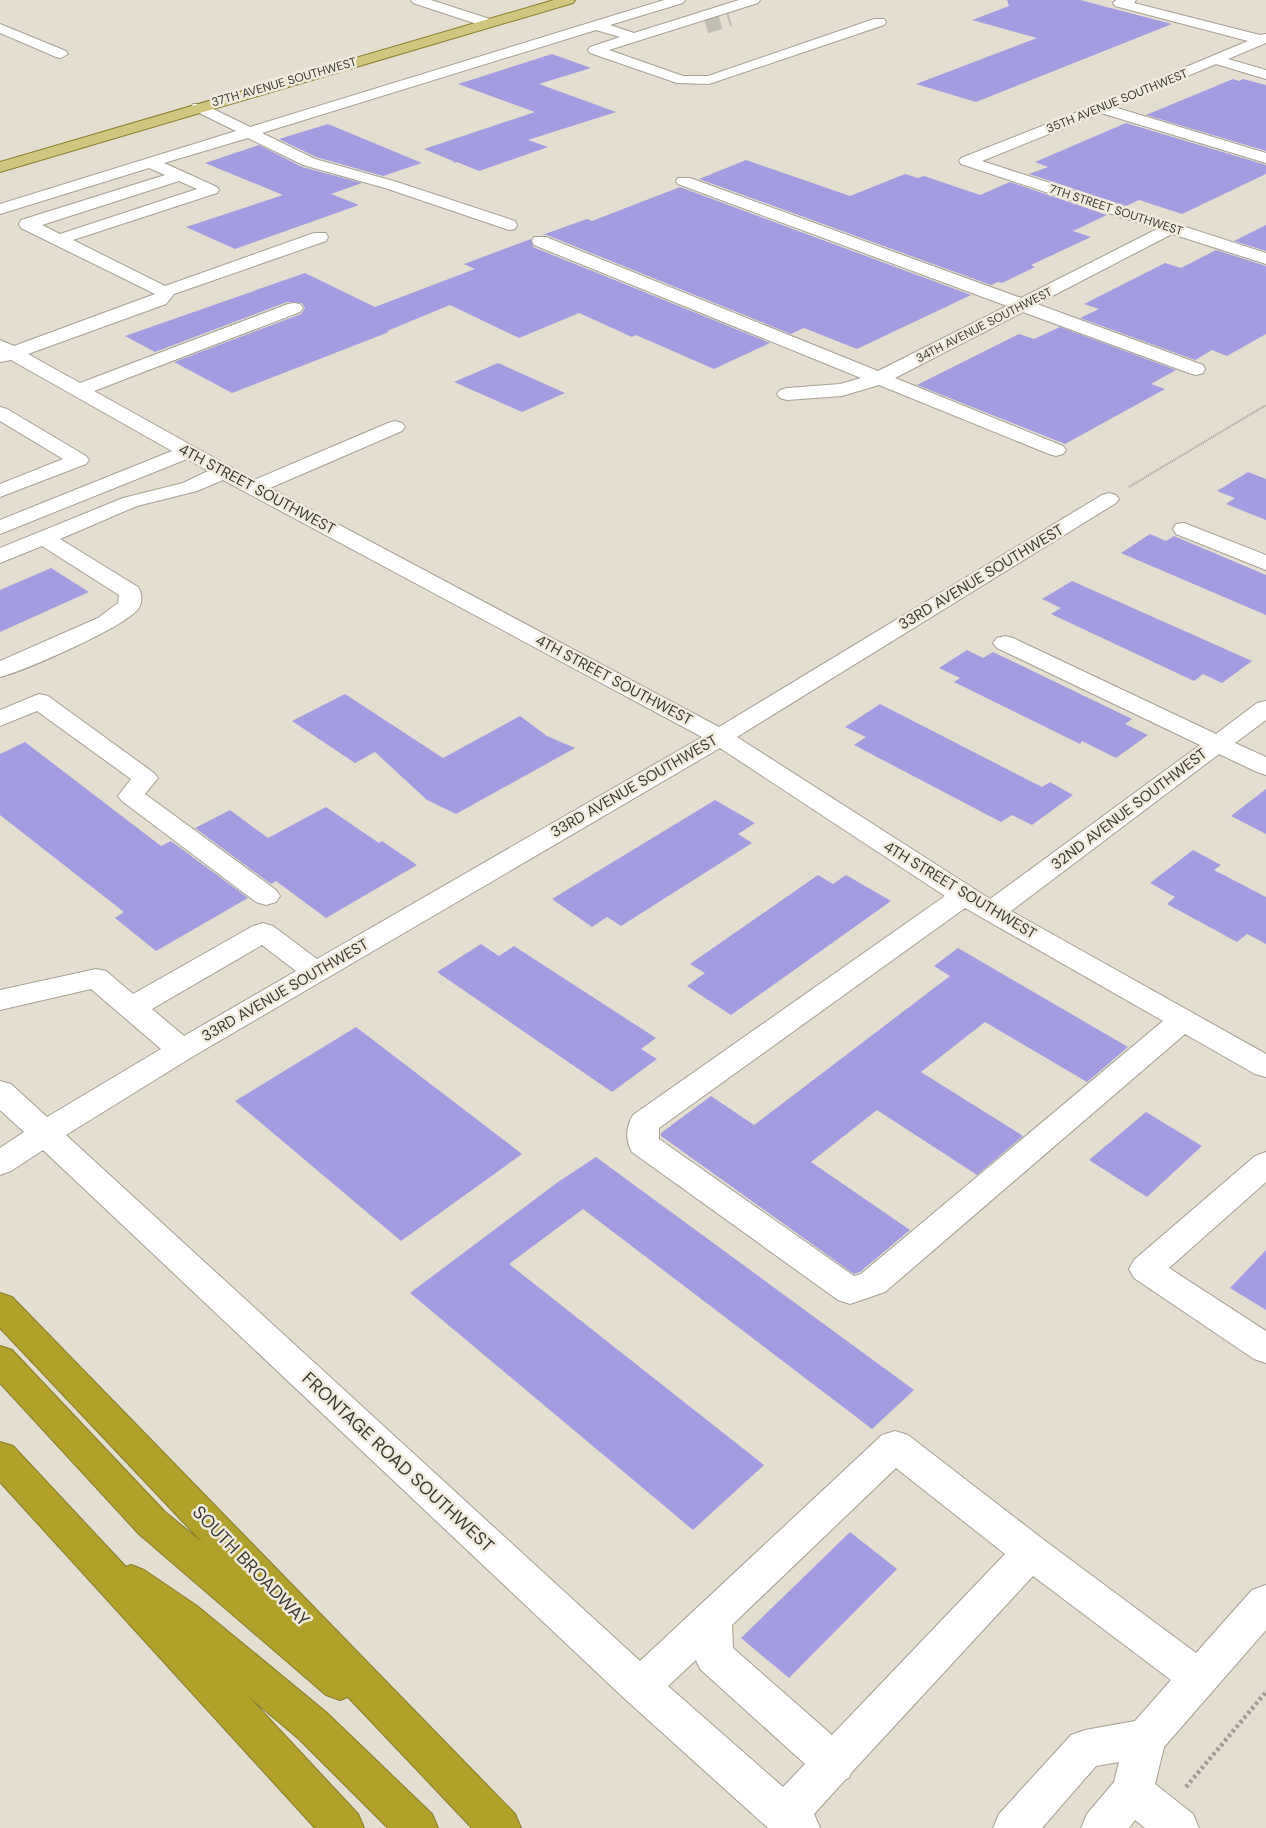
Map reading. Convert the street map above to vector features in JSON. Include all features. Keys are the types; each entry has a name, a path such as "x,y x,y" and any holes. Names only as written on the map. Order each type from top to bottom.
{"highway":[{"name":"SOUTH BROADWAY","path":"0,1306 500,1828"},
{"path":"0,1360 152,1522 456,1780"},
{"path":"0,1457 343,1828"},
{"path":"90,1555 190,1624 313,1726 417,1828"}],"main road":[{"name":"37TH AVENUE SOUTHWEST","path":"0,167 198,107 568,0"}],"street":[{"path":"418,0 488,23"},
{"path":"0,209 678,0"},
{"path":"754,0 731,13 667,27 595,50 682,80 709,80 879,22"},
{"path":"1129,0 1120,3 1264,39"},
{"path":"596,25 634,38"},
{"path":"667,27 690,28 706,26"},
{"path":"0,28 61,54"},
{"name":"35TH AVENUE SOUTHWEST","path":"967,161 1100,108 1264,39"},
{"path":"1216,60 1266,74"},
{"path":"198,107 309,162 391,185 510,225"},
{"path":"1100,108 1266,158"},
{"name":"7TH STREET SOUTHWEST","path":"967,161 1266,259"},
{"path":"58,240 211,190 150,163"},
{"path":"180,176 27,224 164,292 320,237"},
{"path":"684,181 1196,369"},
{"name":"34TH AVENUE SOUTHWEST","path":"787,394 842,390 878,379 1172,228"},
{"path":"540,241 1056,450"},
{"path":"4,352 160,300 166,293 164,292"},
{"path":"78,390 294,308"},
{"name":"4TH STREET SOUTHWEST","path":"4,352 78,390 223,472 720,737 964,896 1266,1067"},
{"path":"0,413 115,481"},
{"path":"253,488 395,427"},
{"path":"0,528 187,452"},
{"path":"0,491 79,460"},
{"path":"0,556 130,502 190,487 223,472"},
{"name":"33RD AVENUE SOUTHWEST","path":"0,1163 45,1133 182,1050 720,737 1109,499"},
{"path":"1184,530 1266,563"},
{"path":"0,670 106,623 129,606 130,592 44,538"},
{"path":"1005,643 1266,767"},
{"path":"0,719 39,701 145,778 130,796 152,812 158,834 240,894 266,896 263,932"},
{"name":"32ND AVENUE SOUTHWEST","path":"992,911 1266,708"},
{"path":"964,896 644,1123 642,1144 850,1291 873,1283 1183,1020"},
{"path":"263,932 316,972"},
{"path":"132,1008 263,932"},
{"path":"0,1000 96,978 182,1050"},
{"name":"FRONTAGE ROAD SOUTHWEST","path":"0,1092 640,1687 793,1821"},
{"path":"1266,1164 1146,1269 1266,1349"},
{"path":"640,1687 895,1446 1031,1552 1199,1678"},
{"path":"793,1821 835,1764 1031,1552"},
{"path":"1014,1828 1085,1749 1146,1738 1266,1602"},
{"path":"712,1618 714,1656 835,1764"},
{"path":"1102,1828 1157,1812 1146,1738"}],"path":[{"path":"1109,499 1266,405"},
{"path":"1157,1812 1266,1692"}],"building":[{"path":"1007,0 1080,0 1172,24 976,102 916,84 1037,38 972,20 1009,6"},
{"path":"552,54 591,68 539,84 616,112 528,140 548,147 479,171 457,162 454,163 424,149 535,112 458,84"},
{"path":"1233,79 1239,81 1243,79 1266,85 1266,151 1146,115"},
{"path":"1126,123 1266,165 1266,174 1182,214 1139,200 1126,206 1029,174 1048,167 1035,162"},
{"path":"328,124 422,163 383,176 316,157 279,139"},
{"path":"259,145 302,167 362,183 331,194 359,205 235,249 186,227 283,195 205,163"},
{"path":"746,160 850,196 905,174 918,178 924,176 980,195 1010,182 1107,215 1073,231 1091,237 1031,265 1035,267 1002,283 998,282 991,285 699,179"},
{"path":"680,187 971,295 857,349 804,328 791,334 547,235 542,235 587,219 592,221"},
{"path":"1266,225 1266,251 1234,241"},
{"path":"531,239 533,247 770,343 714,369 636,335 632,337 579,313 519,338 450,305 387,331 389,332 232,393 174,362 301,314 305,308 302,303 287,302 155,352 125,336 305,273 375,307 475,269 464,264"},
{"path":"1216,250 1266,266 1266,334 1227,356 1212,350 1195,360 1080,318 1099,309 1084,304 1165,263 1181,268"},
{"path":"1060,327 1176,370 1151,384 1165,389 1065,444 917,385 1019,334 1034,339"},
{"path":"498,363 565,393 522,412 454,382"},
{"path":"1248,472 1266,479 1266,520 1226,504 1235,498 1217,491"},
{"path":"1150,534 1166,541 1174,536 1266,575 1266,615 1121,553"},
{"path":"51,568 89,592 0,632 0,590"},
{"path":"1072,581 1252,661 1222,683 1203,674 1194,681 1051,614 1061,608 1042,599"},
{"path":"967,650 983,658 993,652 1132,719 1125,724 1148,735 1116,758 1082,741 1080,744 954,682 960,678 939,668"},
{"path":"345,694 443,758 520,716 547,736 575,748 456,814 427,800 375,752 355,763 292,721"},
{"path":"880,704 1042,787 1050,782 1073,795 1032,825 1012,815 1001,822 854,745 866,737 845,727"},
{"path":"25,742 161,846 171,841 248,898 156,951 115,918 124,912 0,815 0,754"},
{"path":"1266,789 1266,834 1231,816"},
{"path":"715,800 755,823 738,834 752,843 621,926 607,917 592,927 552,899"},
{"path":"326,807 379,843 382,841 417,865 326,918 276,881 271,884 195,828 230,810 268,838"},
{"path":"1193,850 1221,865 1214,870 1266,897 1266,944 1247,934 1237,942 1167,904 1175,897 1150,883"},
{"path":"818,875 833,884 846,875 891,901 731,1015 687,986 705,973 690,964"},
{"path":"481,944 499,956 514,946 656,1038 641,1049 657,1059 612,1092 437,972"},
{"path":"958,948 1128,1047 1087,1082 985,1022 921,1072 1023,1136 977,1175 877,1110 811,1162 910,1230 860,1272 854,1274 661,1136 661,1133 711,1096 754,1125 950,976 934,966"},
{"path":"356,1027 522,1154 401,1241 235,1101"},
{"path":"1146,1112 1202,1146 1147,1197 1089,1160"},
{"path":"596,1157 914,1390 872,1429 583,1209 509,1264 764,1465 693,1530 410,1293 558,1182"},
{"path":"1266,1250 1266,1310 1230,1288"},
{"path":"850,1532 897,1569 789,1678 741,1638"}],"tunnel":[{"path":"706,26 730,19"}]}
